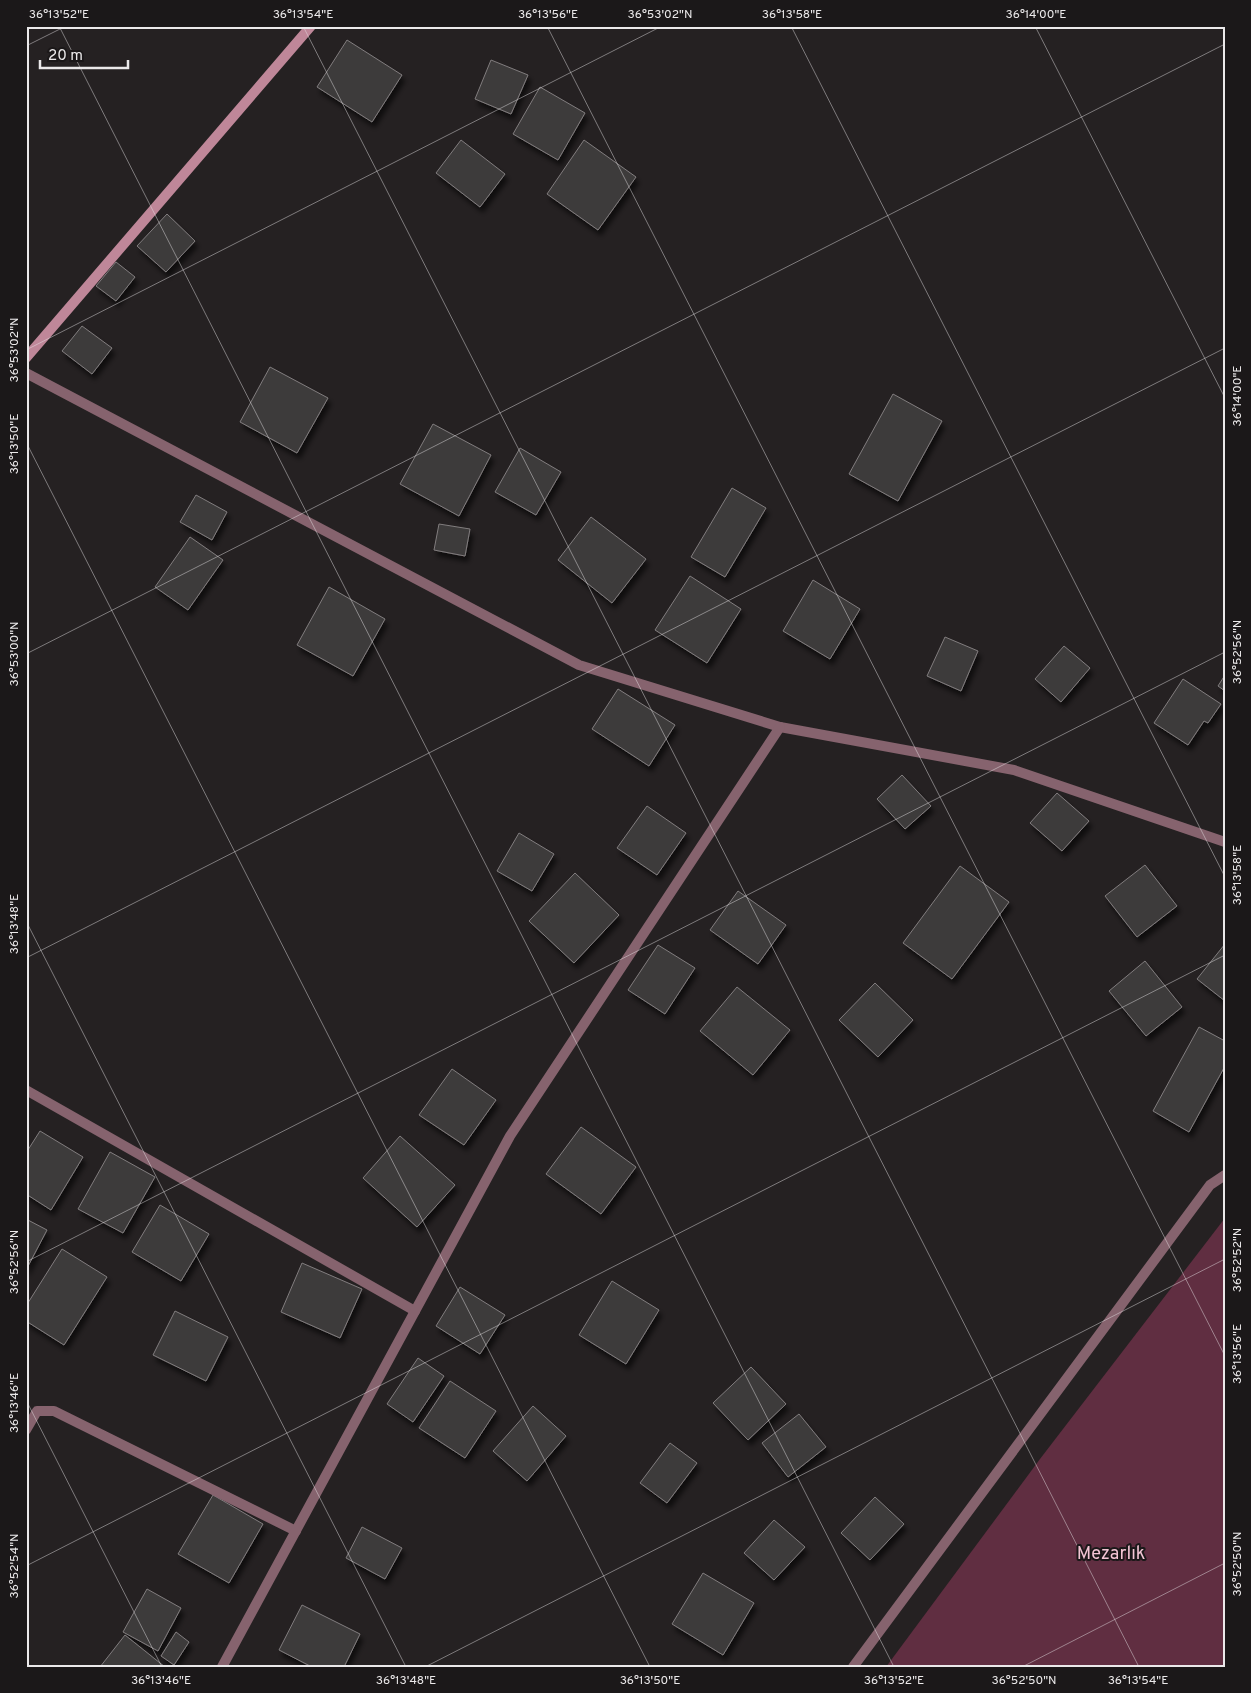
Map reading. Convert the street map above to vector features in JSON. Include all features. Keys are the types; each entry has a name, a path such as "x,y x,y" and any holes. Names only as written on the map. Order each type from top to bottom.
{"street":[{"path":"26,358 311,26"},
{"path":"26,373 578,665 780,727 1014,770 1225,842"},
{"path":"222,1667 510,1136 780,727"},
{"path":"26,1090 415,1311"},
{"path":"853,1667 1210,1185 1225,1175"},
{"path":"26,1430 37,1411 54,1411 296,1531"}],"green space":[{"name":"Mezarlık","path":"1225,1218 1225,1667 886,1667 1040,1459"}],"building":[{"path":"347,40 402,75 372,122 317,87"},
{"path":"491,60 528,75 511,114 475,99"},
{"path":"540,87 585,113 558,160 513,134"},
{"path":"461,140 505,174 480,207 436,173"},
{"path":"584,140 636,177 598,230 547,194"},
{"path":"167,214 195,241 166,272 137,246"},
{"path":"116,262 135,277 116,301 96,286"},
{"path":"82,326 112,348 92,374 62,351"},
{"path":"270,367 328,398 297,453 240,422"},
{"path":"893,394 942,421 898,501 849,474"},
{"path":"433,424 491,455 459,516 400,484"},
{"path":"520,448 561,472 536,515 495,492"},
{"path":"732,488 766,508 725,577 691,557"},
{"path":"196,495 227,512 212,540 180,522"},
{"path":"591,517 646,559 612,603 558,560"},
{"path":"439,524 470,529 465,556 434,550"},
{"path":"190,537 223,560 188,610 155,587"},
{"path":"690,576 741,609 707,663 655,630"},
{"path":"813,580 860,609 830,659 783,631"},
{"path":"329,587 385,619 353,676 297,645"},
{"path":"945,637 978,651 961,691 927,676"},
{"path":"1064,646 1090,668 1061,702 1035,679"},
{"path":"1225,675 1225,691 1218,686"},
{"path":"1183,679 1221,704 1208,723 1204,721 1188,745 1154,723"},
{"path":"618,689 675,725 649,766 592,729"},
{"path":"902,775 931,806 905,829 877,799"},
{"path":"1057,793 1089,821 1062,851 1030,823"},
{"path":"647,806 686,833 657,875 617,848"},
{"path":"519,833 554,854 532,891 497,871"},
{"path":"1145,865 1177,906 1137,937 1105,896"},
{"path":"960,866 1009,902 952,979 903,943"},
{"path":"575,873 619,915 574,963 529,921"},
{"path":"738,891 786,925 758,964 710,930"},
{"path":"1225,944 1225,1001 1197,979"},
{"path":"658,945 695,968 665,1014 628,990"},
{"path":"1145,961 1182,1007 1146,1036 1109,991"},
{"path":"875,983 913,1020 878,1057 839,1020"},
{"path":"737,987 790,1030 753,1075 700,1031"},
{"path":"1199,1027 1225,1041 1225,1066 1189,1132 1153,1111"},
{"path":"452,1069 496,1100 464,1145 419,1115"},
{"path":"581,1127 636,1167 601,1214 546,1174"},
{"path":"40,1131 83,1157 51,1210 26,1194 26,1153"},
{"path":"400,1136 455,1185 417,1227 363,1178"},
{"path":"110,1152 155,1177 123,1233 78,1209"},
{"path":"160,1205 209,1234 181,1281 132,1252"},
{"path":"26,1219 47,1230 26,1270"},
{"path":"62,1249 107,1277 64,1345 26,1321 26,1306"},
{"path":"302,1263 362,1289 340,1338 281,1312"},
{"path":"612,1281 659,1310 626,1364 579,1335"},
{"path":"460,1287 505,1315 480,1354 436,1326"},
{"path":"175,1311 228,1337 206,1381 153,1355"},
{"path":"418,1358 444,1376 413,1422 387,1404"},
{"path":"751,1367 786,1404 748,1440 713,1403"},
{"path":"450,1381 496,1411 465,1458 419,1428"},
{"path":"533,1406 566,1436 527,1481 493,1451"},
{"path":"799,1414 826,1447 788,1477 762,1443"},
{"path":"670,1443 697,1463 667,1503 640,1483"},
{"path":"213,1495 263,1524 229,1583 178,1554"},
{"path":"875,1497 904,1524 870,1560 841,1533"},
{"path":"774,1520 805,1547 774,1580 744,1553"},
{"path":"362,1527 402,1548 385,1579 346,1558"},
{"path":"703,1573 754,1603 723,1655 672,1624"},
{"path":"147,1589 181,1608 158,1651 123,1632"},
{"path":"302,1605 360,1634 344,1667 312,1667 279,1650"},
{"path":"176,1632 189,1642 174,1665 161,1656"},
{"path":"125,1635 165,1667 100,1667"}]}
